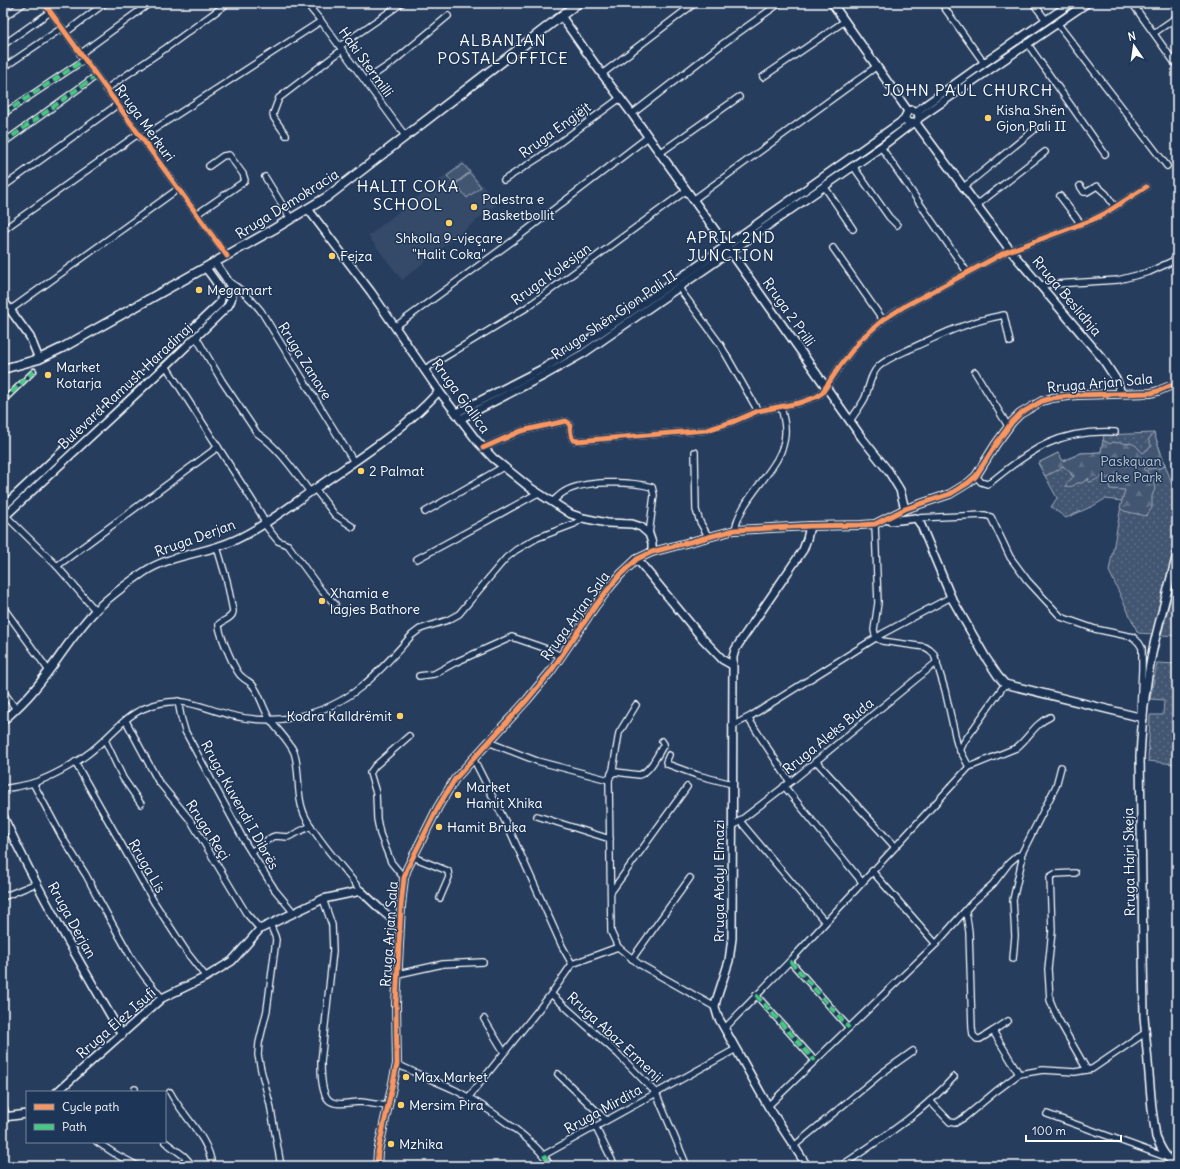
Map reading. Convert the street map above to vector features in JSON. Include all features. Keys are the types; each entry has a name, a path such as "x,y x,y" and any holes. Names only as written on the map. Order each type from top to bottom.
{"main road":[{"name":"Rruga Demokracia","path":"3,369 39,359 62,348 215,263 308,209 342,186 561,16 568,6 578,3"}],"street":[{"path":"3,18 24,3"},
{"name":"Rruga Merkuri","path":"44,3 227,256"},
{"path":"3,68 105,3"},
{"path":"80,54 150,3"},
{"path":"106,89 228,3"},
{"name":"Haki Stermilli","path":"306,3 321,21 406,137"},
{"path":"286,135 274,118 273,114 279,98 341,48 402,3"},
{"path":"602,74 695,3"},
{"path":"632,114 721,45 780,3"},
{"path":"832,3 908,111 912,110 914,119"},
{"path":"941,3 984,63"},
{"path":"1033,3 1046,20"},
{"name":"Rruga Shën Gjon Pali II","path":"458,416 579,347 824,186 881,147 984,63 1071,3"},
{"name":"Rruga Shën Gjon Pali II","path":"458,416 566,364 679,288 728,248 914,119 1087,3"},
{"path":"1132,3 1177,66"},
{"path":"3,45 50,12"},
{"path":"365,81 393,62 448,16"},
{"name":"Rruga 2 Prilli","path":"561,16 619,99 632,114 687,190 850,421 897,483 905,509"},
{"path":"1154,33 1177,17"},
{"path":"3,230 140,136 321,21"},
{"path":"763,77 845,21"},
{"path":"1057,23 1167,166"},
{"path":"1027,44 1105,154"},
{"path":"3,114 84,60"},
{"path":"693,200 877,66"},
{"path":"3,143 96,76"},
{"path":"660,153 739,97"},
{"name":"Rruga Engjëjt","path":"504,180 545,153 619,99"},
{"path":"3,187 117,105"},
{"name":"Rruga Beslidhja","path":"914,119 1010,250 1102,358 1117,381 1121,393"},
{"path":"964,187 1034,130"},
{"path":"396,326 514,240 648,137"},
{"path":"881,147 967,272"},
{"path":"977,205 1045,152"},
{"path":"197,214 245,180 243,174 229,155 223,156 209,166"},
{"path":"853,166 889,217 897,225"},
{"path":"265,177 291,219"},
{"path":"824,186 854,229"},
{"path":"1080,186 1084,192 1087,192 1097,186 1106,194 1114,207"},
{"path":"483,448 521,431 566,421 571,427 573,440 577,441 707,430 735,421 758,411 799,403 816,397 822,394 850,352 871,329 883,320 928,292 1010,250 1104,214 1146,187"},
{"path":"10,310 178,189"},
{"name":"Rruga Kolesjan","path":"425,369 526,308 687,190"},
{"path":"1060,196 1081,224"},
{"name":"Rruga Gjallica","path":"308,209 396,326 439,391 483,448 503,467 538,493 571,514 583,518 607,522 632,524 641,527 649,534"},
{"path":"833,248 883,320"},
{"path":"1039,285 1123,279 1150,272 1177,259"},
{"name":"Bulevard Ramush Haradinaj","path":"4,515 166,366 230,303 232,290 228,281 215,263"},
{"path":"206,268 219,287 228,281"},
{"name":"Rruga Zanave","path":"228,281 240,288 260,311 354,462"},
{"name":"Bulevard Ramush Haradinaj","path":"3,507 219,304 222,295 219,287"},
{"path":"679,288 720,344 758,411"},
{"path":"3,300 30,337 39,359"},
{"path":"850,421 865,398 874,373 878,367 895,356 955,328 982,319 1004,315 1010,342"},
{"path":"196,337 222,381 257,433 276,450 336,515 353,527"},
{"path":"161,358 262,514 266,526 278,541 288,545 318,586 335,604"},
{"path":"3,401 34,371"},
{"path":"975,372 1008,426"},
{"name":"Rruga Arjan Sala","path":"377,1166 378,1152 397,1064 396,1014 404,878 445,793 473,758 527,700 551,671 596,605 620,574 637,559 652,552 735,530 875,524 905,509 950,494 968,483 976,476 1008,426 1020,414 1042,401 1070,396 1121,393 1141,394 1158,391 1177,383"},
{"name":"Rruga Derjan","path":"3,721 34,690 72,638 95,610 145,571 178,557 217,547 237,539 265,522 387,440 439,391"},
{"path":"735,530 740,514 751,495 771,469 782,450 785,434 781,407"},
{"path":"976,476 981,482 986,484 991,482 1018,460 1056,439 1091,431 1115,432"},
{"path":"57,566 218,447"},
{"path":"695,452 696,510 700,522 708,536"},
{"path":"425,512 503,467"},
{"path":"552,502 564,492 597,484 614,483 652,487 654,495 649,534 652,543 652,552"},
{"path":"417,559 538,493"},
{"path":"4,515 57,566 95,610"},
{"path":"886,519 891,521 916,518 986,515 991,517 1010,557 1027,580 1061,617 1095,629 1133,637 1142,648 1141,718 1005,684 986,658 951,597 921,525 916,518"},
{"path":"3,789 33,783 75,762 89,753 126,721 144,708 166,702 189,702 246,719 270,720 319,712 350,695 372,677 412,635 420,629 448,620 459,614 506,558 516,550 537,538 574,524 583,518"},
{"path":"875,524 878,603 874,630 876,638 882,641 925,647 934,654 945,690 957,744 969,767"},
{"name":"Rruga Abdyl Elmazi","path":"715,1007 728,961 732,938 732,665 735,650 803,550 810,526"},
{"path":"217,547 227,581 233,611 233,614 219,624 218,628 240,676 251,682 256,689 270,720 294,752 301,804 305,817 361,891 400,926"},
{"name":"Rruga Hajri Skeja","path":"1177,554 1155,640 1146,688 1141,718 1140,757 1145,1033 1154,1124 1160,1147 1166,1157 1177,1165"},
{"path":"637,559 702,638 723,660 732,665"},
{"path":"732,726 748,718 876,638 951,597"},
{"path":"3,607 49,671"},
{"path":"419,676 434,674 456,662 512,637 547,649 560,656"},
{"name":"Rruga Aleks Buda","path":"732,827 790,782 937,662"},
{"path":"960,751 964,742 1005,684"},
{"path":"3,691 16,709"},
{"name":"Rruga Kuvendi I Dibrës","path":"178,701 185,731 251,852 275,890 294,913"},
{"path":"636,706 619,733 609,780 611,932 618,948 632,959 715,1007 718,1017 768,1106 807,1166"},
{"path":"725,1028 790,961 969,767 1016,748 1041,721 1050,717"},
{"path":"748,718 790,782"},
{"name":"Rruga Reçi","path":"126,721 158,780 191,821 242,906 260,929"},
{"path":"404,878 392,862 380,834 377,819 376,793 370,773 375,766 409,736"},
{"path":"105,740 124,778 141,804"},
{"path":"611,774 616,772 639,775 642,774 664,744 662,741"},
{"path":"488,742 537,761 609,780"},
{"path":"670,755 666,764 697,775 732,784"},
{"path":"473,758 511,833 562,946 572,964"},
{"path":"816,761 894,847"},
{"name":"Rruga Lis","path":"75,762 154,902 188,954 206,977"},
{"path":"768,1106 936,944 966,912 972,903 993,884 1017,856 1021,854 1056,786 1061,767"},
{"path":"33,783 132,959 162,998"},
{"path":"784,786 862,882"},
{"path":"611,892 687,787"},
{"name":"Rruga Derjan","path":"3,816 19,850 60,927 122,1035"},
{"path":"537,816 610,839"},
{"path":"740,820 825,922"},
{"path":"251,852 272,837 288,837 311,826"},
{"path":"1013,959 1015,936 1013,914 1014,900 1022,860 1021,854"},
{"path":"413,857 448,871 449,877 440,898"},
{"path":"872,871 936,944"},
{"path":"1075,873 1055,874 1050,877 1052,931 1048,961 1049,992 1050,1000 1058,1017 1087,1070"},
{"path":"632,959 690,878"},
{"path":"3,897 37,883"},
{"name":"Rruga Elez Isufi","path":"58,1091 162,998 206,977 232,961 260,929 323,900 361,891"},
{"path":"323,900 332,925 333,936 331,975 321,1062 321,1075 325,1095 328,1100 337,1103 361,1102 388,1106"},
{"path":"966,912 969,932 971,1016 973,1035 977,1039 980,1039 1008,1021"},
{"path":"270,924 276,936 276,940 267,1010 259,1043 258,1055 270,1104 281,1166"},
{"path":"468,1098 551,994 572,964 618,948"},
{"path":"790,961 849,1028"},
{"path":"398,974 443,964 483,962"},
{"name":"Rruga Abaz Ermenji","path":"551,994 618,1054 656,1093 687,1166"},
{"path":"756,995 815,1061"},
{"path":"484,1019 504,1052"},
{"path":"993,1031 1019,1074"},
{"path":"930,1101 950,1122 956,1123 1019,1074 1043,1070 1075,1072 1087,1070 1100,1064 1145,1033"},
{"name":"Rruga Mirdita","path":"544,1155 736,1049"},
{"path":"794,1146 882,1073 913,1051"},
{"path":"397,1064 468,1098 513,1128 544,1155 550,1166"},
{"path":"558,1074 606,1120"},
{"path":"842,1166 909,1119 954,1077"},
{"path":"170,1092 207,1148 212,1166"},
{"path":"3,1108 5,1114 3,1118 26,1114"},
{"path":"1047,1114 1166,1157"},
{"path":"595,1126 615,1166"},
{"path":"99,1143 138,1166"},
{"path":"166,1143 184,1156 193,1166"}],"shaded area":[{"path":"463,161 497,204 402,280 368,236"}],"green space":[{"path":"463,164 470,172 454,184 447,176"},
{"path":"470,173 481,187 467,198 456,184"},
{"path":"226,295 229,295 226,305 168,360 165,358 222,304"},
{"path":"157,365 160,368 9,510 6,507"},
{"name":"Paskquan Lake Park","path":"1154,433 1177,498 1177,545 1153,634 1138,633 1109,571 1122,501 1105,499 1066,518 1051,507 1057,498 1038,463 1058,453 1063,461 1081,453 1101,452 1104,435"},
{"path":"1154,433 1165,465 1162,468 1148,469 1146,466 1143,469 1145,471 1147,470 1148,474 1156,479 1153,481 1155,489 1152,496 1152,508 1146,516 1124,511 1120,508 1125,490 1110,489 1109,484 1112,479 1110,477 1106,479 1105,476 1088,482 1089,478 1082,483 1077,483 1068,487 1065,486 1074,476 1071,475 1071,473 1063,466 1057,471 1045,476 1038,463 1058,453 1063,461 1081,453 1101,452 1103,440 1110,444 1113,442 1121,442 1133,444 1143,453 1152,446 1148,440"},
{"path":"1177,576 1177,636 1161,635"},
{"path":"1157,663 1177,664 1177,798 1174,791 1174,764 1148,761 1150,715 1163,715 1164,700 1150,699"}],"marked path":[{"path":"3,114 84,60"},
{"path":"3,143 96,76"},
{"path":"3,401 34,371"},
{"path":"790,961 849,1028"},
{"path":"756,995 815,1061"},
{"path":"544,1155 550,1166"}],"cycle path":[{"path":"44,3 227,256"},
{"path":"483,448 521,431 566,421 569,423 573,440 577,441 707,430 735,421 758,411 799,403 816,397 822,393 840,366 861,339 883,320 905,306 1006,252 1092,220 1146,187"},
{"path":"377,1166 378,1152 397,1064 396,1004 401,906 404,878 407,869 438,807 455,779 527,700 551,671 596,605 621,574 637,559 652,552 735,530 875,524 905,509 950,494 968,483 976,476 1012,422 1020,414 1042,401 1052,398 1077,395 1151,393 1177,383"}],"place":[{"name":"Kisha Shën Gjon Pali II","path":"988,118"},
{"name":"Palestra e Basketbollit","path":"474,207"},
{"name":"Shkolla 9-vjeçare \"Halit Coka\"","path":"449,223"},
{"name":"Fejza","path":"332,256"},
{"name":"Megamart","path":"199,290"},
{"name":"Market Kotarja","path":"48,375"},
{"name":"2 Palmat","path":"361,471"},
{"name":"Xhamia e lagjes Bathore","path":"322,601"},
{"name":"Kodra Kalldrëmit","path":"400,716"},
{"name":"Market Hamit Xhika","path":"458,795"},
{"name":"Hamit Bruka","path":"439,827"},
{"name":"Max Market","path":"406,1077"},
{"name":"Mersim Pira","path":"401,1105"},
{"name":"Mzhika","path":"391,1144"}],"district":[{"name":"ALBANIAN POSTAL OFFICE","path":"503,49"},
{"name":"JOHN PAUL CHURCH","path":"968,90"},
{"name":"HALIT COKA SCHOOL","path":"408,195"},
{"name":"APRIL 2ND JUNCTION","path":"731,246"}]}
